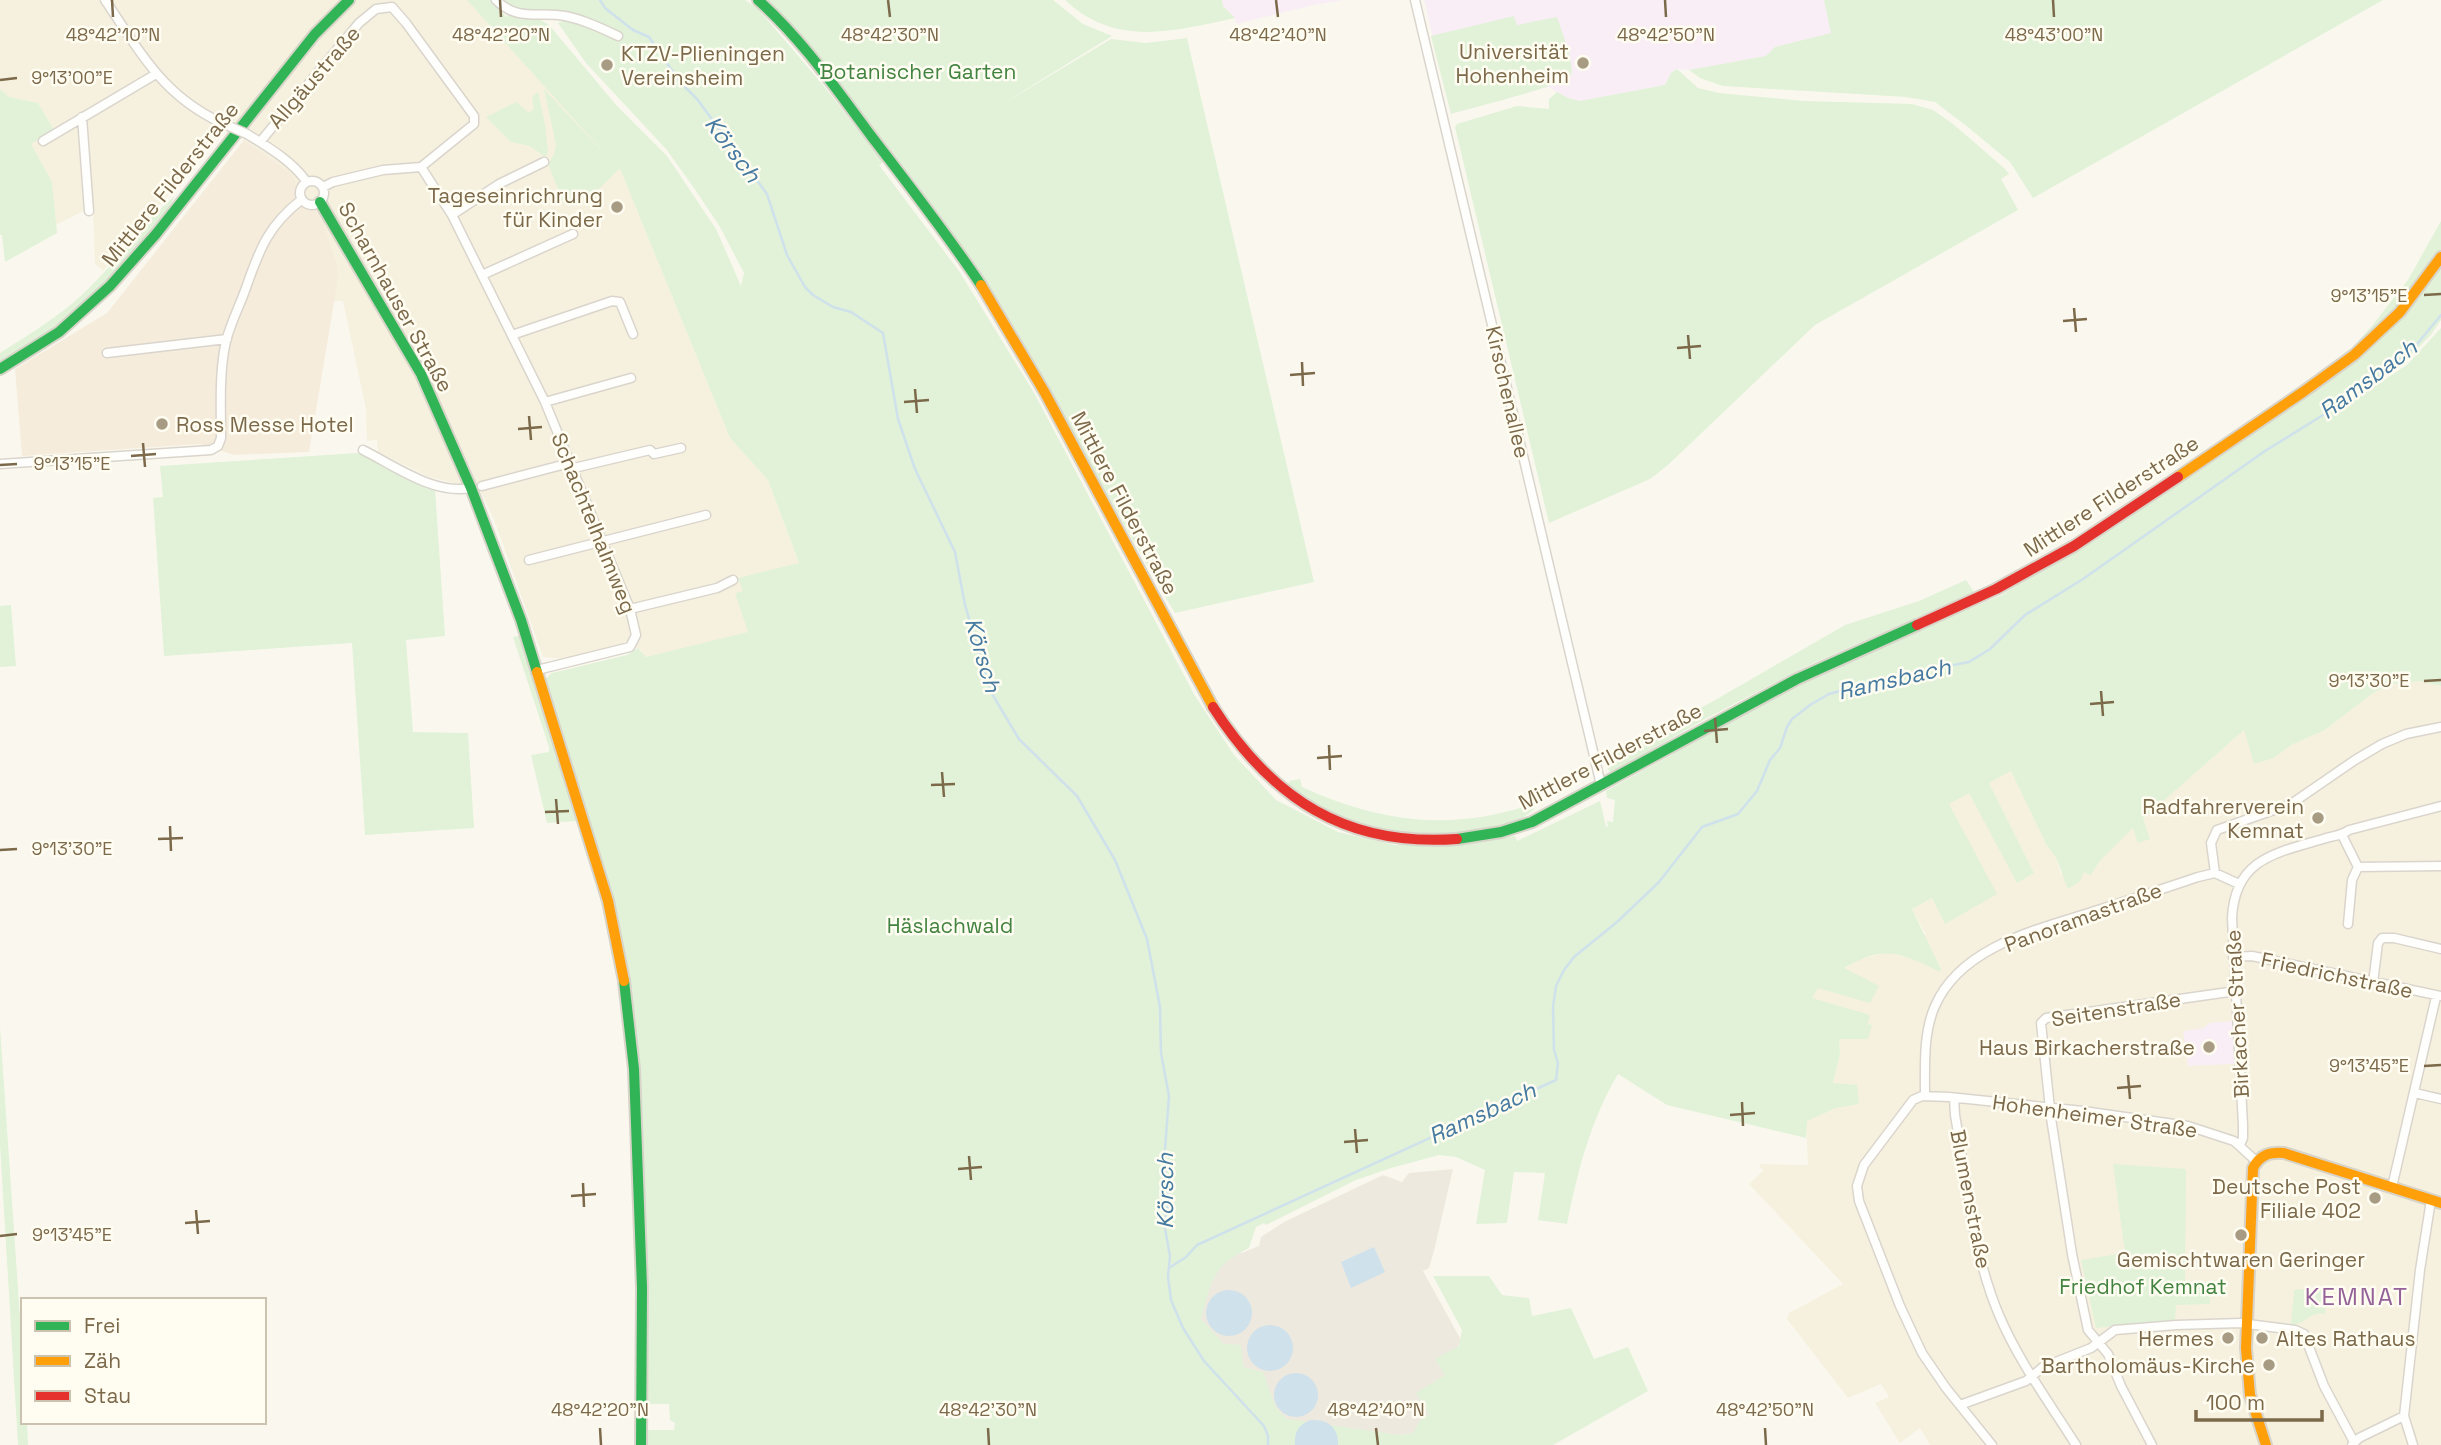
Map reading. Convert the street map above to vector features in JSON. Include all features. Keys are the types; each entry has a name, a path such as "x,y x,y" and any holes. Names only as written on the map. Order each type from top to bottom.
{"main road":[{"name":"Mittlere Filderstraße","path":"0,369 36,348 113,284 149,245 306,45 349,0"},
{"name":"Mittlere Filderstraße","path":"758,0 781,21 809,54 986,293 1051,406 1221,723 1244,754 1285,793 1334,820 1382,836 1422,841 1470,838 1507,831 1532,822 1797,679 1997,589 2074,546 2345,363 2390,324 2413,298 2441,257"},
{"name":"Scharnhauser Straße","path":"320,202 421,374 477,487 608,901 629,1013 635,1076 641,1232 641,1445"},
{"path":"2266,1445 2249,1391 2245,1324 2253,1168 2256,1161 2267,1153 2284,1153 2436,1202"}],"street":[{"name":"Scharnhauser Straße","path":"105,0 156,74 184,101 260,142 279,154 306,181 312,180 323,187 320,202 310,205 301,200"},
{"path":"496,0 517,13 568,17 618,36"},
{"name":"Kirschenallee","path":"1415,0 1601,785"},
{"name":"Allgäustraße","path":"260,142 359,23 376,9 392,7 474,116 474,124 421,167"},
{"path":"43,141 156,74"},
{"path":"82,117 89,211"},
{"path":"452,215 499,184 544,162"},
{"path":"323,187 383,170 421,167"},
{"name":"Schachtelhalmweg","path":"421,167 452,215 545,402 630,609 635,635 629,647 537,670"},
{"path":"0,464 211,450 218,446 221,438 221,381 227,339 256,256 267,235 283,215 301,200 299,193 306,181"},
{"path":"482,275 573,234"},
{"path":"512,335 612,301 620,302 633,334"},
{"path":"107,353 227,339"},
{"path":"545,402 631,378"},
{"path":"363,450 433,484 448,488 477,487 562,465 574,468 650,450 654,454 681,447"},
{"path":"529,560 706,515"},
{"path":"630,609 717,588 733,580"},
{"path":"2441,727 2406,734 2389,741 2355,760 2291,804 2217,830 2211,843 2215,873 2239,884 2250,869 2262,860 2324,838 2342,835 2349,830 2441,806"},
{"path":"2342,835 2358,867"},
{"path":"2358,867 2441,866"},
{"path":"2348,924 2352,880 2358,867"},
{"name":"Panoramastraße","path":"1925,1096 1926,1048 1932,1014 1949,982 1972,963 2001,945 2034,931 2215,873"},
{"name":"Birkacher Straße","path":"2239,884 2232,906 2244,1132 2240,1144"},
{"path":"2373,983 2378,943 2382,938 2394,938 2441,949"},
{"name":"Friedrichstraße","path":"2234,957 2262,958 2438,996"},
{"name":"Seitenstraße","path":"2050,1108 2040,1026 2044,1019 2236,991"},
{"path":"2392,1187 2438,996"},
{"path":"2415,1093 2441,1099"},
{"path":"1925,1096 1916,1098 1908,1105 1864,1165 1857,1194 1910,1330 1937,1376 1992,1445"},
{"name":"Hohenheimer Straße","path":"1925,1096 2050,1108 2188,1126 2240,1144 2256,1161"},
{"name":"Blumenstraße","path":"1955,1098 1955,1115 1979,1256 2000,1318 2032,1377 2076,1445"},
{"path":"2050,1108 2074,1263 2088,1330 2108,1354 2121,1386 2152,1445"},
{"path":"2413,1445 2404,1416 2420,1270 2436,1202"},
{"path":"1961,1405 2026,1381 2043,1367 2091,1349 2111,1332 2176,1325 2245,1324 2295,1330 2304,1334 2324,1386 2353,1443 2404,1416"}],"shaded area":[{"path":"0,0 467,0 621,171 730,438 768,480 808,588 776,629 645,657 641,650 626,643 564,659 543,657 495,522 477,484 453,483 427,476 378,452 377,440 367,441 366,409 343,301 334,301 339,272 289,171 244,140 223,131 103,271 95,264 93,206 56,225 52,182 30,144 54,130 38,103 9,97 0,89"},
{"path":"1222,0 1344,0 1236,24 1235,18 1223,6"},
{"name":"Universität Hohenheim","path":"1424,0 1837,0 1844,31 1775,47 1766,56 1689,70 1677,69 1671,73 1665,85 1580,101 1548,87 1451,114"},
{"path":"244,140 289,171 323,221 339,273 309,452 234,455 200,444 22,456 15,369 107,313"},
{"path":"2419,680 2441,686 2441,1445 1930,1445 1920,1428 1900,1443 1875,1403 1889,1397 1881,1384 1848,1398 1787,1319 1789,1313 1843,1284 1749,1184 1764,1170 1760,1168 1760,1164 1808,1165 1806,1121 1836,1108 1859,1103 1833,1083 1840,1054 1839,1039 1871,1025 1811,998 1818,987 1857,960 1888,952 1916,960 1940,972 1941,968 1923,936 1926,934 1912,909 1932,898 1945,923 1949,804 1969,792 2017,882 2034,873 1988,783 2011,771 2047,846 2055,854 2061,875 2078,861 2083,850 2093,855 2091,875 2099,862 2133,828 2149,839 2143,819 2245,729 2254,764 2274,758 2291,745 2325,730 2373,693 2391,684"},
{"name":"Haus Birkacherstraße","path":"2232,1021 2234,1064 2188,1066 2183,1031 2204,1028 2209,1023"},
{"path":"1453,1169 1429,1268 1423,1271 1461,1340 1445,1375 1432,1419 1418,1433 1289,1445 1200,1322 1197,1272 1230,1249 1242,1253 1259,1246 1261,1237 1284,1222 1383,1175 1402,1182 1409,1173"},
{"path":"1374,1247 1385,1272 1351,1288 1341,1262"},
{"path":"1229,1290 1245,1297 1252,1313 1245,1329 1229,1336 1213,1329 1206,1313 1213,1297"},
{"path":"1270,1325 1286,1332 1293,1348 1286,1364 1270,1371 1254,1364 1247,1348 1254,1332"},
{"path":"1296,1373 1305,1374 1312,1379 1317,1386 1317,1404 1312,1411 1305,1416 1296,1417 1287,1416 1280,1411 1275,1404 1274,1395 1275,1386 1280,1379 1287,1374"},
{"path":"1311,1420 1323,1421 1331,1426 1337,1434 1338,1445 1295,1445 1298,1429"}],"green space":[{"name":"Häslachwald","path":"467,0 491,0 506,17 509,12 539,19 549,25 617,106 667,156 716,229 741,286 744,273 720,227 694,188 666,149 586,63 558,23 565,20 598,24 535,15 502,0 745,0 757,8 823,85 883,162 879,165 959,271 1033,391 1195,696 1234,755 1276,800 1338,832 1395,845 1454,846 1515,836 1517,841 1600,801 1606,827 1608,826 1607,821 1613,822 1615,800 1607,798 1606,791 1734,716 1896,639 2002,595 2194,474 2306,398 2371,327 2408,280 2441,221 2441,320 2430,336 2404,362 2331,415 2407,365 2441,328 2441,686 2419,681 2391,684 2373,693 2325,730 2291,745 2274,758 2254,764 2244,730 2143,819 2150,839 2138,843 2133,828 2099,862 2091,875 2084,872 2080,881 2068,889 2058,861 2047,846 2011,771 1989,783 2034,873 2017,883 1969,793 1949,804 1997,894 1945,924 1932,898 1912,909 1941,969 1940,972 1903,956 1882,954 1870,956 1844,968 1879,986 1870,1003 1818,988 1812,998 1870,1015 1868,1024 1872,1025 1868,1039 1839,1039 1840,1054 1833,1083 1857,1085 1859,1104 1836,1108 1807,1121 1806,1138 1667,1105 1618,1074 1600,1109 1586,1147 1567,1224 1538,1220 1545,1173 1514,1172 1507,1223 1476,1224 1485,1170 1456,1157 1439,1155 1356,1180 1266,1225 1264,1223 1256,1227 1249,1248 1227,1262 1215,1276 1201,1319 1224,1344 1241,1345 1243,1367 1263,1372 1276,1408 1287,1419 1400,1435 1413,1433 1424,1414 1430,1416 1416,1393 1445,1375 1435,1359 1459,1346 1462,1330 1433,1276 1489,1276 1502,1295 1529,1298 1532,1316 1571,1308 1594,1359 1628,1347 1648,1391 1553,1445 645,1445 645,1430 674,1430 675,1423 670,1420 669,1404 646,1404 632,1012 545,679 552,673 627,655 638,648 646,657 748,632 735,593 743,591 738,578 799,563 768,480 730,438 621,171 619,169 599,189 564,204 548,164 556,145 544,89 615,165"},
{"name":"Botanischer Garten","path":"765,0 1053,0 1083,24 1112,36 996,108 1111,39 1146,43 1187,38 1314,582 1175,613 986,281 927,198 830,72 793,27"},
{"path":"1065,0 1222,0 1223,6 1235,18 1168,31 1125,30 1104,25 1084,15"},
{"path":"1824,0 2383,0 2033,198 2010,162 1935,102 1906,97 1723,86 1700,78 1689,70 1766,56 1775,47 1831,33"},
{"path":"1514,16 1517,25 1557,17 1569,55 1571,75 1553,85 1451,114 1431,36"},
{"path":"1677,69 1698,88 1719,93 1803,101 1912,104 1933,110 2004,168 2009,174 2001,179 2018,210 1815,325 1650,479 1549,523 1455,127 1457,124 1517,106 1549,109 1549,99 1557,92 1580,101 1665,85 1671,73"},
{"path":"0,89 9,97 38,103 54,130 31,144 52,182 57,233 5,262 0,235"},
{"path":"538,92 545,124 548,152 545,157 530,146 511,142 486,117 516,102 529,113 534,109 532,97"},
{"path":"175,196 141,246 94,296 50,334 0,362 0,353 85,293 153,216"},
{"path":"358,453 435,489 445,636 406,640 413,732 468,733 474,828 365,835 352,643 164,656 153,498 163,497 160,466"},
{"path":"1966,580 1974,592 1805,667 1705,719 1611,773 1605,765 1648,731 1663,727 1710,703 1845,625 1919,601"},
{"path":"11,605 16,666 0,667 0,606"},
{"path":"519,636 543,703 578,818 576,821 547,823 531,755 549,752 549,747 513,637"},
{"path":"1300,779 1302,787 1330,799 1387,815 1415,819 1473,818 1532,804 1534,809 1514,822 1490,829 1450,833 1401,831 1353,821 1330,812 1288,788 1289,781"},
{"path":"0,1027 21,1332 21,1424 27,1424 28,1445 18,1445 0,1144"},
{"name":"Friedhof Kemnat","path":"2113,1164 2186,1169 2185,1282 2210,1282 2210,1304 2176,1305 2175,1320 2096,1328 2081,1260 2125,1253"},
{"path":"2327,1287 2325,1314 2315,1314 2291,1325 2294,1290"}],"waterway":[{"name":"Körsch","path":"600,0 605,8 633,30 649,37 680,82 697,99 767,194 787,255 805,287 833,307 851,312 883,333 898,419 915,469 955,552 965,605 991,692 1019,739 1077,796 1115,860 1147,939 1160,1007 1161,1053 1169,1096 1164,1162 1169,1199 1164,1223 1170,1256 1168,1277 1171,1300 1183,1328 1204,1361 1264,1426 1268,1445"},
{"name":"Ramsbach","path":"1169,1268 1186,1257 1197,1245 1556,1080 1558,1063 1554,1050 1553,1007 1556,986 1564,970 1574,957 1617,922 1659,882 1702,827 1738,814 1757,791 1792,719 1829,694 1891,677 1969,662 1990,649 2025,615 2083,579 2265,451 2377,378 2413,349 2441,315"}],"traffic: fast":[{"path":"0,369 59,332 110,286 156,234 315,34 349,0"},
{"path":"758,0 818,65 981,285"},
{"path":"320,202 421,374 471,488 521,620 537,672"},
{"path":"1457,839 1501,832 1532,822 1797,679 1917,625"},
{"path":"624,981 634,1069 642,1288 641,1445"}],"traffic: slow":[{"path":"2178,477 2354,355 2400,312 2441,257"},
{"path":"981,285 1045,393 1213,707"},
{"path":"537,672 608,901 624,981"},
{"path":"2266,1445 2250,1395 2246,1348 2253,1168 2266,1155 2284,1153 2441,1203"}],"traffic: jam":[{"path":"1917,625 1996,589 2074,546 2178,477"},
{"path":"1213,707 1260,768 1287,791 1316,810 1347,825 1380,835 1457,839"}],"place":[{"name":"Universität Hohenheim","path":"1583,63"},
{"name":"KTZV-Plieningen Vereinsheim","path":"607,65"},
{"name":"Tageseinrichrung für Kinder","path":"617,207"},
{"name":"Ross Messe Hotel","path":"162,424"},
{"name":"Radfahrerverein Kemnat","path":"2318,818"},
{"name":"Haus Birkacherstraße","path":"2209,1047"},
{"name":"Deutsche Post Filiale 402","path":"2375,1198"},
{"name":"Gemischtwaren Geringer","path":"2241,1235"},
{"name":"Hermes","path":"2228,1338"},
{"name":"Altes Rathaus","path":"2262,1338"},
{"name":"Bartholomäus-Kirche","path":"2269,1365"}],"district":[{"name":"KEMNAT","path":"2357,1296"}]}
